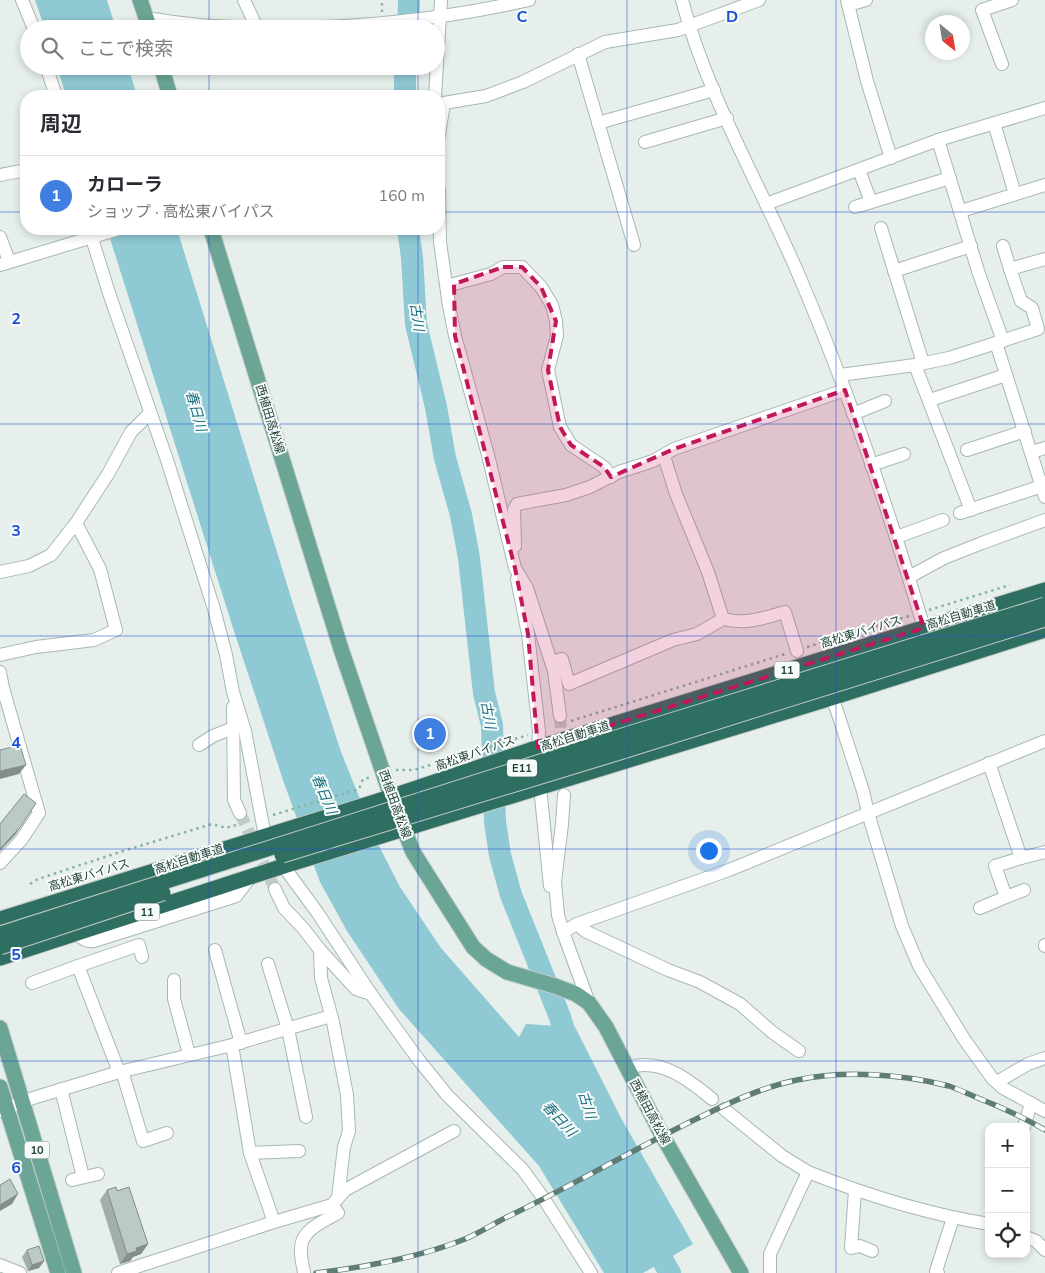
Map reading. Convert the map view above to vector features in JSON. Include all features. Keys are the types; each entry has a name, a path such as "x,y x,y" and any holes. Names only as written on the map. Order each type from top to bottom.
{"highway":[{"name":"高松東バイパス","path":"2,918 385,799 534,749 1045,590"},
{"name":"高松自動車道","path":"0,934 616,738 1045,605"},
{"name":"高松自動車道","path":"0,947 240,868 1045,619"},
{"name":"11","path":"0,958 289,865 1045,630"}],"main road":[{"path":"140,0 147,20"},
{"path":"164,75 168,90"},
{"name":"西植田高松線","path":"213,235 341,649 384,773 385,799 397,832 418,860 473,947 486,959 507,972 556,986 576,994 589,1003 606,1027 662,1135 741,1273"},
{"name":"10","path":"0,1028 74,1273"},
{"name":"10","path":"0,1087 4,1110 58,1273"}],"street":[{"path":"22,0 30,20"},
{"path":"244,0 253,20"},
{"path":"438,17 441,0"},
{"path":"408,20 480,11 529,0"},
{"path":"682,0 703,67 797,270 840,375 896,537 924,628"},
{"path":"445,100 486,96 523,82 605,42 678,30 759,0"},
{"path":"866,0 847,3 867,81 891,158"},
{"path":"1002,64 982,10 1012,0"},
{"path":"578,54 634,245"},
{"path":"49,75 54,90"},
{"path":"438,75 439,90"},
{"path":"598,123 714,90"},
{"path":"766,204 938,140 1045,108"},
{"path":"645,142 727,118"},
{"path":"994,123 1015,194"},
{"path":"881,228 919,364 966,511 1043,492 1032,452 1006,376 999,342 938,140"},
{"path":"859,170 871,202"},
{"path":"0,175 20,171"},
{"path":"855,207 950,178"},
{"path":"961,211 1045,185"},
{"path":"0,237 4,263 88,235"},
{"path":"91,235 167,460 214,609 233,692 245,731 262,819 272,834"},
{"path":"440,235 453,326 488,455 515,568 528,634 539,731 534,749"},
{"path":"445,235 454,284 455,315 453,326"},
{"path":"894,271 971,246"},
{"path":"840,375 950,358 1042,328 1032,308 1021,301 1003,246"},
{"path":"1010,269 1045,259"},
{"path":"454,284 491,274 503,268 522,267 541,287 552,305 556,321 557,336 548,370 560,427 571,445 604,467 611,477"},
{"path":"930,400 1006,376"},
{"path":"511,553 516,551 514,509 517,504 566,495 590,487 664,456 682,446 845,390"},
{"path":"853,414 885,401"},
{"path":"0,572 29,566 51,555 76,523 108,474 131,432 150,413"},
{"path":"967,450 1024,431"},
{"path":"1032,452 1045,448"},
{"path":"871,465 904,454"},
{"path":"664,456 676,494 708,572 723,619"},
{"path":"896,537 943,520"},
{"path":"909,577 944,558 1045,520"},
{"path":"0,654 36,646 94,640 116,630 100,569 76,523"},
{"path":"515,568 527,588 554,671 564,719"},
{"path":"551,662 562,659 569,684 673,640 698,634 723,619 748,622 785,612 797,650"},
{"path":"0,672 2,688 39,813 22,840 0,863"},
{"path":"233,692 234,800 240,813"},
{"path":"831,698 863,790 868,813 902,926 919,966 992,1078 1003,1088 1045,1111"},
{"path":"199,745 213,736 233,728"},
{"path":"563,932 577,924 729,870 1045,741"},
{"path":"989,764 1021,858"},
{"path":"536,788 548,880 563,932 589,1003"},
{"path":"558,915 554,882 564,795"},
{"path":"1006,897 995,866 1045,852"},
{"path":"289,865 317,912 371,994 418,1059 447,1095 523,1170 544,1199 591,1273"},
{"path":"275,889 284,908 320,950 356,989 371,994"},
{"path":"980,908 1024,890"},
{"path":"577,924 594,936 668,970 700,982 740,1004 772,1032 799,1051"},
{"path":"32,983 139,945 142,957"},
{"path":"216,950 236,1044 250,1153 274,1222"},
{"path":"304,1273 300,1248 302,1241 313,1227 338,1213 335,1202 344,1147 349,1131 343,1070 322,978 320,950"},
{"path":"268,964 288,1029 306,1117"},
{"path":"78,966 120,1072 143,1141 167,1133"},
{"path":"174,980 174,999 189,1054"},
{"path":"4,1110 62,1089 120,1072 236,1044 331,1016"},
{"path":"997,1082 1028,1064 1045,1058"},
{"path":"627,1068 636,1065 669,1069 689,1080 712,1099"},
{"path":"62,1089 78,1178 98,1174"},
{"path":"1025,1123 1031,1102"},
{"path":"724,1109 782,1156 808,1172 855,1190 953,1218 985,1223"},
{"path":"118,1273 335,1202 345,1190 454,1131"},
{"path":"250,1153 299,1152"},
{"path":"770,1273 770,1254 808,1172"},
{"path":"855,1190 851,1248 860,1246 872,1251"},
{"path":"938,1273 936,1271 953,1218"},
{"path":"1030,1238 1036,1240 1045,1250"},
{"path":"0,1265 20,1273"}],"path":[{"path":"564,719 797,650"},
{"path":"30,884 38,879 212,824 226,828 262,819 359,788 363,779 398,769 414,770 539,731"}],"highlighted area":[{"path":"503,267 522,267 541,287 556,321 548,370 560,427 571,445 604,467 611,477 674,449 845,390 924,628 538,748 528,634 515,568 455,336 454,284"}],"water":[{"path":"35,0 107,0 113,20 42,20"},
{"path":"60,75 131,75 135,90 64,90"},
{"path":"109,235 179,235 341,752 379,846 400,887 441,948 519,1037 526,1024 575,1027 621,1118 693,1244 643,1273 604,1273 539,1166 399,1009 347,931 320,882 283,780"}],"building":[{"path":"20,745 26,765 0,771 0,750"},
{"path":"24,794 36,803 21,826 0,849 0,824"},
{"path":"10,1179 18,1194 0,1205 0,1185"},
{"path":"116,1187 117,1191 129,1187 148,1244 136,1248 137,1251 127,1254 107,1190"},
{"path":"39,1246 44,1261 32,1265 27,1250"}],"waterway":[{"name":"古川","path":"408,20 409,0"},
{"name":"古川","path":"405,75 405,90"},
{"name":"古川","path":"409,235 416,324 436,407 445,458 461,515 469,558 484,693 492,725 495,822 500,855 511,895 560,1017 571,1054"},
{"name":"春日川","path":"648,1235 670,1273"}],"tunnel":[{"path":"560,716 562,748"},
{"path":"240,813 275,889"}],"railway":[{"path":"316,1273 392,1261 447,1246 465,1239 714,1110 741,1098 797,1080 853,1074 893,1076 931,1082 952,1087 995,1105 1045,1130"}],"place":[{"name":"カローラ","path":"430,734"}]}
